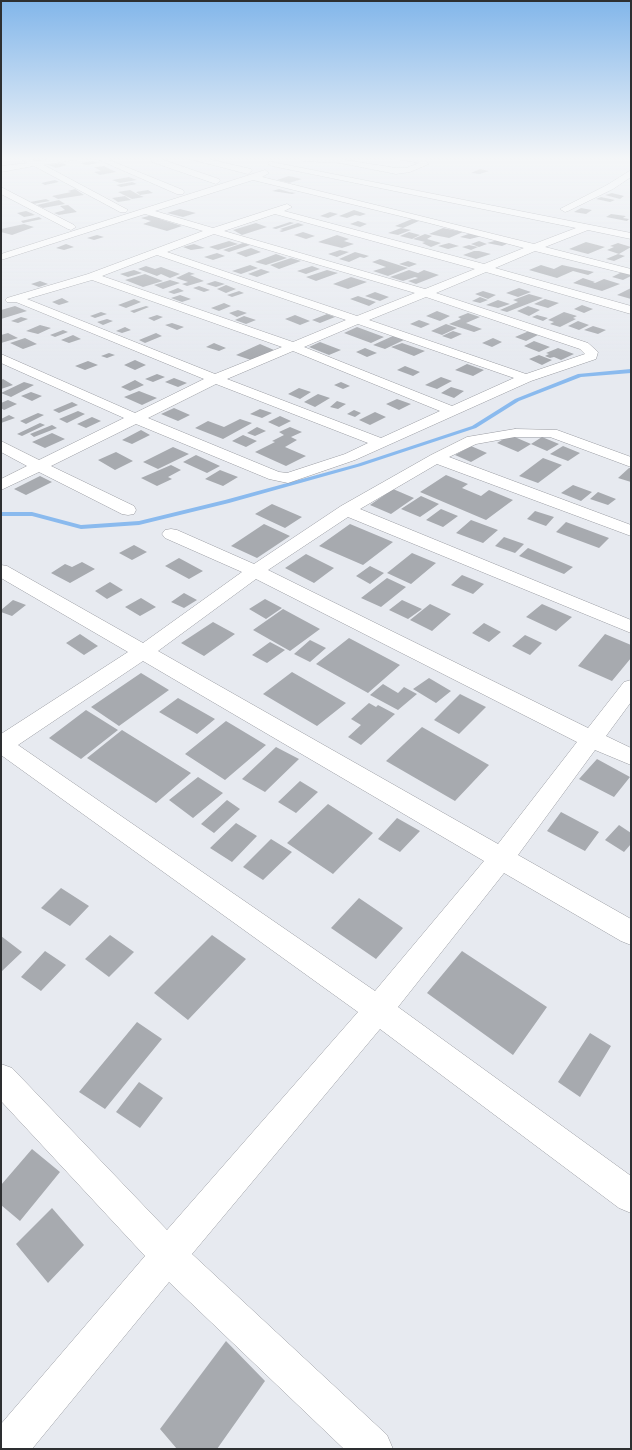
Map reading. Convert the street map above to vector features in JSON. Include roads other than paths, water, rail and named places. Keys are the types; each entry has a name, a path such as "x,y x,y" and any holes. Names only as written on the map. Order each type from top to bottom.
{"street":[{"path":"66,225 71,227"},
{"path":"1,248 78,225"},
{"path":"1,257 102,225"},
{"path":"1,358 134,418 275,476 292,477 350,457 526,378 591,356 592,352 584,346 426,294 191,225"},
{"path":"1,303 92,276 232,225"},
{"path":"325,225 485,268 631,310"},
{"path":"447,225 631,272"},
{"path":"575,225 626,235 631,228"},
{"path":"1,485 215,379 587,227"},
{"path":"158,252 526,378"},
{"path":"92,276 294,347 452,411"},
{"path":"15,298 215,379 381,443"},
{"path":"631,462 552,433 515,433 472,440 436,458 347,510 255,571 143,652 1,744 378,1010 631,1196"},
{"path":"1,446 40,467 128,510"},
{"path":"436,458 631,531"},
{"path":"347,510 631,627"},
{"path":"171,534 255,571 591,739 631,756"},
{"path":"1,570 631,933"},
{"path":"6,1449 378,1010 501,858 631,687"},
{"path":"1,1079 168,1256 373,1449"}],"waterway":[{"path":"1,514 32,514 81,527 139,523 227,502 359,465 474,427 517,400 580,375 631,371"}]}
